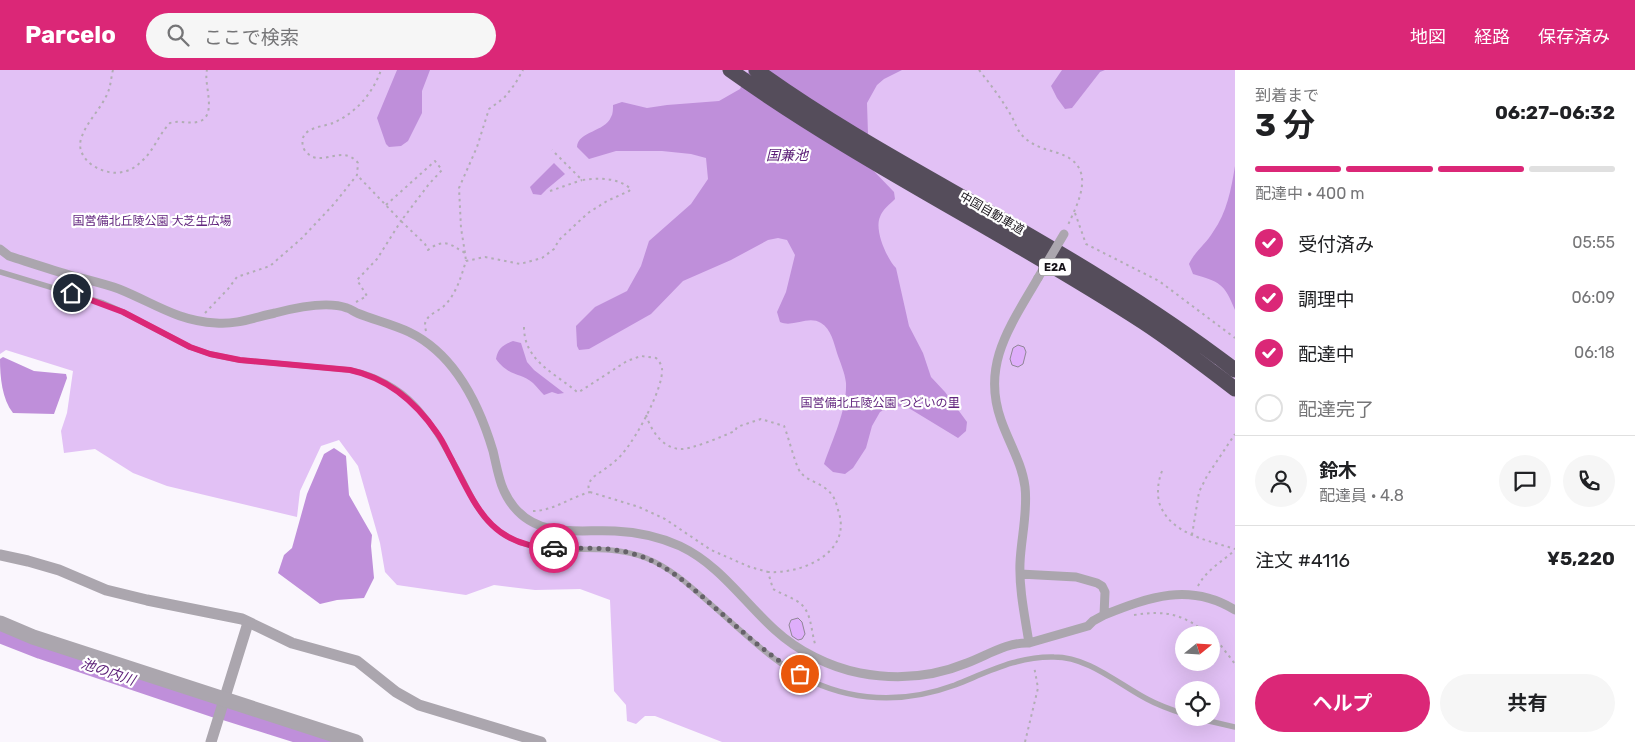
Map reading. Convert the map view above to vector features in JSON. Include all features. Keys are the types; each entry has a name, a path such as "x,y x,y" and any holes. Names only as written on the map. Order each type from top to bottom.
{"highway":[{"name":"中国自動車道","path":"730,70 815,128 870,153 1094,274 1154,312 1235,370"},
{"name":"中国自動車道","path":"756,70 828,120 870,153 1144,323 1235,389"}],"street":[{"path":"1029,643 1020,574 1025,489 1020,465 1000,419 996,403 995,366 1007,331 1064,234"},
{"path":"0,249 10,256 118,289 167,312 198,321 218,324 236,322 310,306 347,308 412,334 432,344 448,362 471,395 490,441 502,489 517,511 532,523 552,530 630,532 680,546 724,576 776,631 793,645 821,660 857,673 889,676 921,676 937,673 965,664 1009,645 1020,642 1029,643 1088,626 1104,614 1166,595 1196,595 1214,600 1235,610"},
{"path":"0,555 58,570 106,590 147,600 234,616 292,643 357,661 396,692 419,705 541,742"},
{"path":"1020,574 1076,577 1097,582 1105,592 1104,614"},
{"path":"211,742 248,622"},
{"path":"0,623 33,636 356,742"}],"lane":[{"path":"0,272 103,303 190,347 210,354 240,360 350,370 365,373 381,380 406,396 422,412 438,434 485,518 499,532 520,544 540,548 607,549 630,552 648,558 674,572 759,646 811,681 840,691 867,697 898,699 924,695 1015,662 1036,657 1057,657 1075,660 1090,666 1148,700 1175,710"},
{"path":"1220,724 1235,728"}],"path":[{"path":"113,70 108,92 82,138 80,149 86,161 100,170 110,173 134,167 144,160 170,123 178,121 195,122 204,119 208,115 207,70"},
{"path":"198,321 228,290 237,277 270,266 302,238 334,204 357,175 358,164 353,157 348,155 324,158 313,157 307,153 303,146 303,139 305,134 311,130 334,122 353,111 369,94 381,70"},
{"path":"428,343 425,325 427,319 443,307 452,297 466,261 461,228 459,188 477,147 489,109 504,98 523,70"},
{"path":"984,70 980,71 1012,116 1021,134 1038,147 1067,156 1074,162 1082,176 1080,200 1064,234"},
{"path":"552,150 582,180"},
{"path":"351,310 356,302 367,296 357,280 378,258 401,221 442,170 435,161 386,205"},
{"path":"357,175 425,244 428,250 436,244 448,243 465,253"},
{"path":"466,261 485,257 520,264 542,258 554,249 560,240 588,214 607,201 631,189 611,180 597,179 582,180 550,191"},
{"path":"1074,212 1086,244 1159,281 1235,338"},
{"path":"524,328 529,349 536,360 576,392 579,392 627,361 641,356 656,358 661,365 662,377 638,431 622,454 592,478 588,487 590,492"},
{"path":"526,518 531,511 540,511 553,507 590,492 639,507 665,519 711,550 750,567 768,572 793,570 820,558 833,548 842,530 840,516 832,493 800,472 784,426 761,419 737,427 735,431 680,449 666,445 649,424 646,415"},
{"path":"1192,535 1199,492 1207,476 1235,434"},
{"path":"1162,472 1158,495 1161,506 1173,524 1192,535 1235,550"},
{"path":"1196,595 1196,588 1201,579 1235,550"},
{"path":"768,572 773,589 797,601 806,610 821,660"},
{"path":"1132,615 1160,612 1174,614 1185,618 1196,626"},
{"path":"1220,644 1235,664"},
{"path":"1025,742 1038,688"}],"green space":[{"name":"国営備北丘陵公園 つどいの里","path":"0,70 1235,70 1235,742 722,742 655,716 645,716 636,724 627,721 626,705 614,691 610,600 580,589 535,590 494,585 466,595 397,585 385,572 380,543 358,466 339,440 321,446 300,491 297,517 167,486 133,473 95,449 64,453 61,431 67,413 73,371 6,350 0,354"}],"water":[{"path":"397,70 430,70 422,91 422,113 408,141 401,146 389,147 386,144 377,118"},
{"name":"国兼池","path":"749,70 902,70 884,79 877,85 867,103 869,166 894,192 895,199 880,217 880,236 885,251 896,268 909,326 923,353 931,377 945,392 967,422 966,431 958,438 907,407 891,406 880,412 872,426 866,448 853,468 845,474 833,472 824,464 842,414 846,383 844,371 832,336 821,323 811,320 790,324 780,322 777,312 786,292 795,255 787,240 778,238 768,240 731,260 683,281 651,314 589,349 579,350 576,326 595,307 627,291 641,266 649,241 691,204 708,179 706,158 691,154 662,151 616,151 589,159 577,147 579,142 587,134 608,122 612,114 613,105 622,102 647,108 719,101 740,89"},
{"path":"1062,70 1105,70 1100,72 1072,108 1065,109 1051,86"},
{"path":"554,163 565,174 541,195 533,194 530,187"},
{"path":"1235,166 1235,310 1228,294 1220,285 1193,274 1189,264 1222,217 1230,192"},
{"path":"513,341 521,343 527,362 534,370 564,393 552,392 544,395 533,383 510,372 501,365 496,359 498,352"},
{"path":"3,357 34,371 66,374 67,378 54,414 13,413 6,401 2,388 0,359"},
{"path":"334,448 346,456 349,495 372,535 371,546 374,578 364,598 337,600 320,604 278,573 284,555 292,548 307,494 324,454"}],"building":[{"path":"1018,345 1024,347 1026,352 1023,364 1018,367 1012,365 1010,359 1013,348"},
{"path":"798,618 802,622 805,634 802,639 798,640 792,636 789,625 791,620"}],"waterway":[{"name":"池の内川","path":"0,634 41,650 216,709"},
{"name":"池の内川","path":"227,712 323,742"}],"way so far":[{"path":"554,548 607,549 630,552 648,558 674,572 759,646 800,674"}],"route":[{"path":"72,293 103,303 190,347 210,354 240,360 350,370 365,373 381,380 406,396 422,412 438,434 485,518 499,532 520,544 540,548 554,548"}],"park label":[{"name":"国営備北丘陵公園 大芝生広場","path":"152,221"}]}
